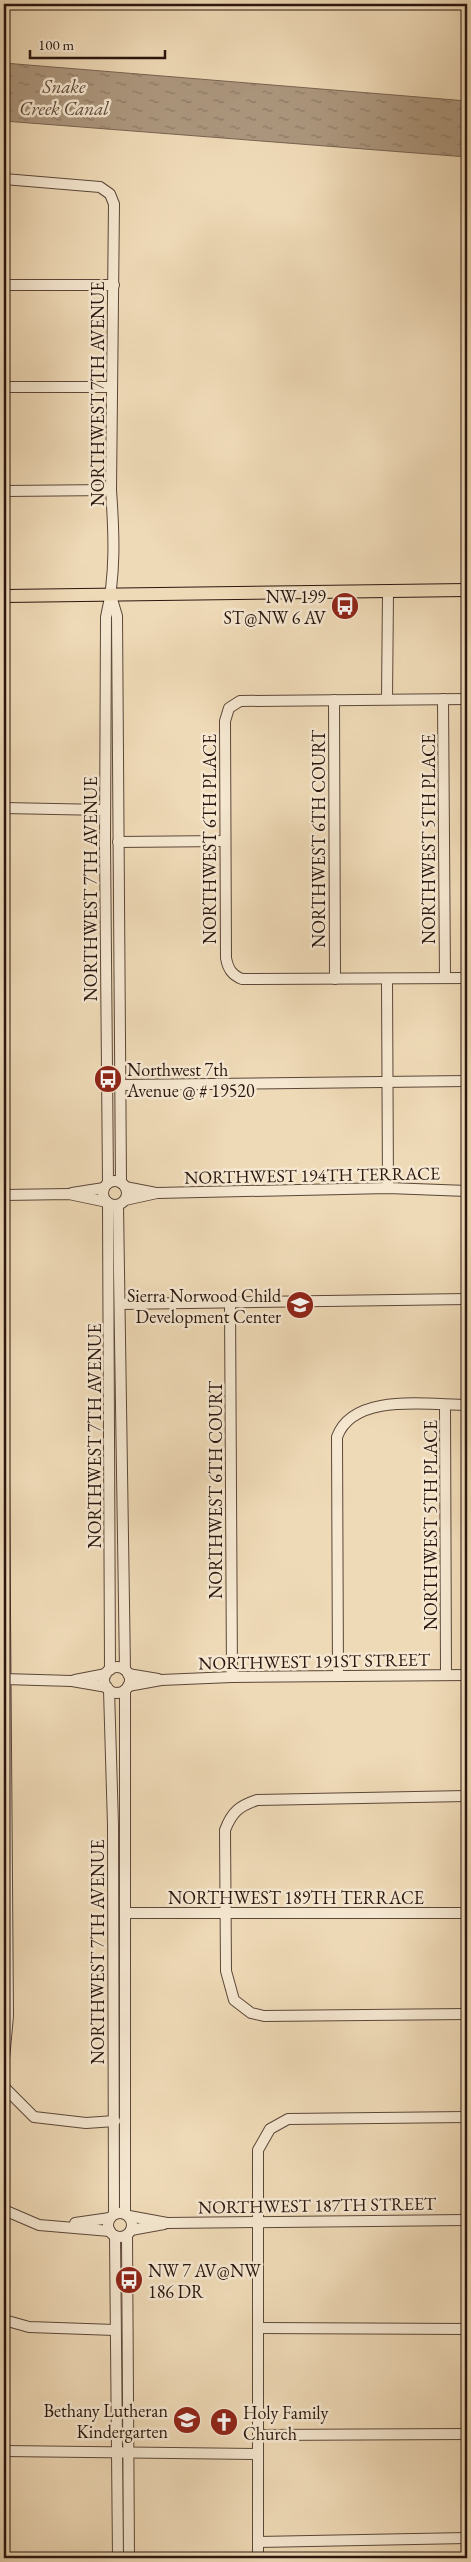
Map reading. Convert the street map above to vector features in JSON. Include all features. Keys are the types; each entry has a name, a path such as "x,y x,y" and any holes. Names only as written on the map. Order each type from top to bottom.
{"main road":[{"path":"4,596 467,590"}],"street":[{"name":"NORTHWEST 7TH AVENUE","path":"4,179 100,187 110,194 114,204 111,490 114,533 111,595 106,617 106,1186 104,1197 115,1202"},
{"path":"4,285 114,285"},
{"path":"4,387 112,386"},
{"path":"4,491 111,490"},
{"path":"387,699 388,592"},
{"name":"NORTHWEST 7TH AVENUE","path":"111,595 116,616 121,1085 123,1185 127,1193 115,1202"},
{"name":"NORTHWEST 5TH PLACE","path":"443,699 445,978"},
{"path":"334,700 467,699"},
{"name":"NORTHWEST 6TH PLACE","path":"334,700 240,701 229,708 225,721 225,841 226,958 230,970 242,980 335,979"},
{"name":"NORTHWEST 6TH COURT","path":"334,700 335,979"},
{"path":"4,808 105,810"},
{"path":"118,842 225,841"},
{"path":"335,979 467,978"},
{"path":"387,979 388,1188"},
{"path":"121,1085 467,1081"},
{"path":"106,1186 123,1185"},
{"name":"NORTHWEST 194TH TERRACE","path":"123,1185 157,1193"},
{"name":"NORTHWEST 194TH TERRACE","path":"4,1196 69,1194 106,1186"},
{"name":"NORTHWEST 194TH TERRACE","path":"69,1194 115,1202 157,1193 388,1188 467,1191"},
{"name":"NORTHWEST 7TH AVENUE","path":"115,1202 121,1304 122,1619 127,1672"},
{"name":"NORTHWEST 7TH AVENUE","path":"108,1672 115,1202"},
{"path":"121,1304 467,1299"},
{"name":"NORTHWEST 6TH COURT","path":"230,1303 232,1677"},
{"path":"338,1676 337,1437 341,1428 356,1413 378,1405 467,1405"},
{"name":"NORTHWEST 5TH PLACE","path":"445,1405 446,1675"},
{"path":"4,1477 8,2016 4,2059"},
{"path":"5,1679 72,1681 108,1689 117,1693 126,1688 127,1672 120,1668 72,1681"},
{"path":"108,1672 104,1680 108,1689"},
{"name":"NORTHWEST 191ST STREET","path":"127,1672 161,1680"},
{"name":"NORTHWEST 191ST STREET","path":"126,1688 161,1680 232,1677 467,1675"},
{"name":"NORTHWEST 7TH AVENUE","path":"126,1688 127,2214"},
{"name":"NORTHWEST 7TH AVENUE","path":"108,1689 114,2121 112,2216"},
{"path":"467,1796 257,1800 242,1805 231,1814 225,1830 228,1914 226,1971 234,2000 250,2013 264,2016 467,2014"},
{"name":"NORTHWEST 189TH TERRACE","path":"125,1913 467,1913"},
{"path":"4,2087 34,2117 86,2123 114,2121"},
{"path":"258,2558 258,2150 270,2129 288,2119 467,2117"},
{"path":"4,2210 39,2225 67,2226 112,2233 122,2237 129,2232 167,2223"},
{"path":"118,2558 123,2539 128,2452 129,2232 132,2221 127,2214"},
{"path":"67,2226 127,2214 167,2223"},
{"path":"112,2216 108,2222 112,2233 116,2452 123,2539 130,2558"},
{"name":"NORTHWEST 187TH STREET","path":"167,2223 467,2220"},
{"path":"4,2320 29,2327 115,2330"},
{"path":"259,2328 467,2328"},
{"path":"258,2435 467,2434"},
{"path":"4,2451 258,2454"},
{"path":"258,2542 467,2538"}],"water":[{"name":"Snake Creek Canal","path":"4,63 467,101 467,157 4,121"}],"place":[{"name":"NW 199 ST@NW 6 AV","path":"345,606"},
{"name":"Northwest 7th Avenue @ # 19520","path":"108,1079"},
{"name":"Sierra Norwood Child Development Center","path":"300,1305"},
{"name":"NW 7 AV@NW 186 DR","path":"129,2280"},
{"name":"Bethany Lutheran Kindergarten","path":"187,2420"},
{"name":"Holy Family Church","path":"224,2422"}]}
